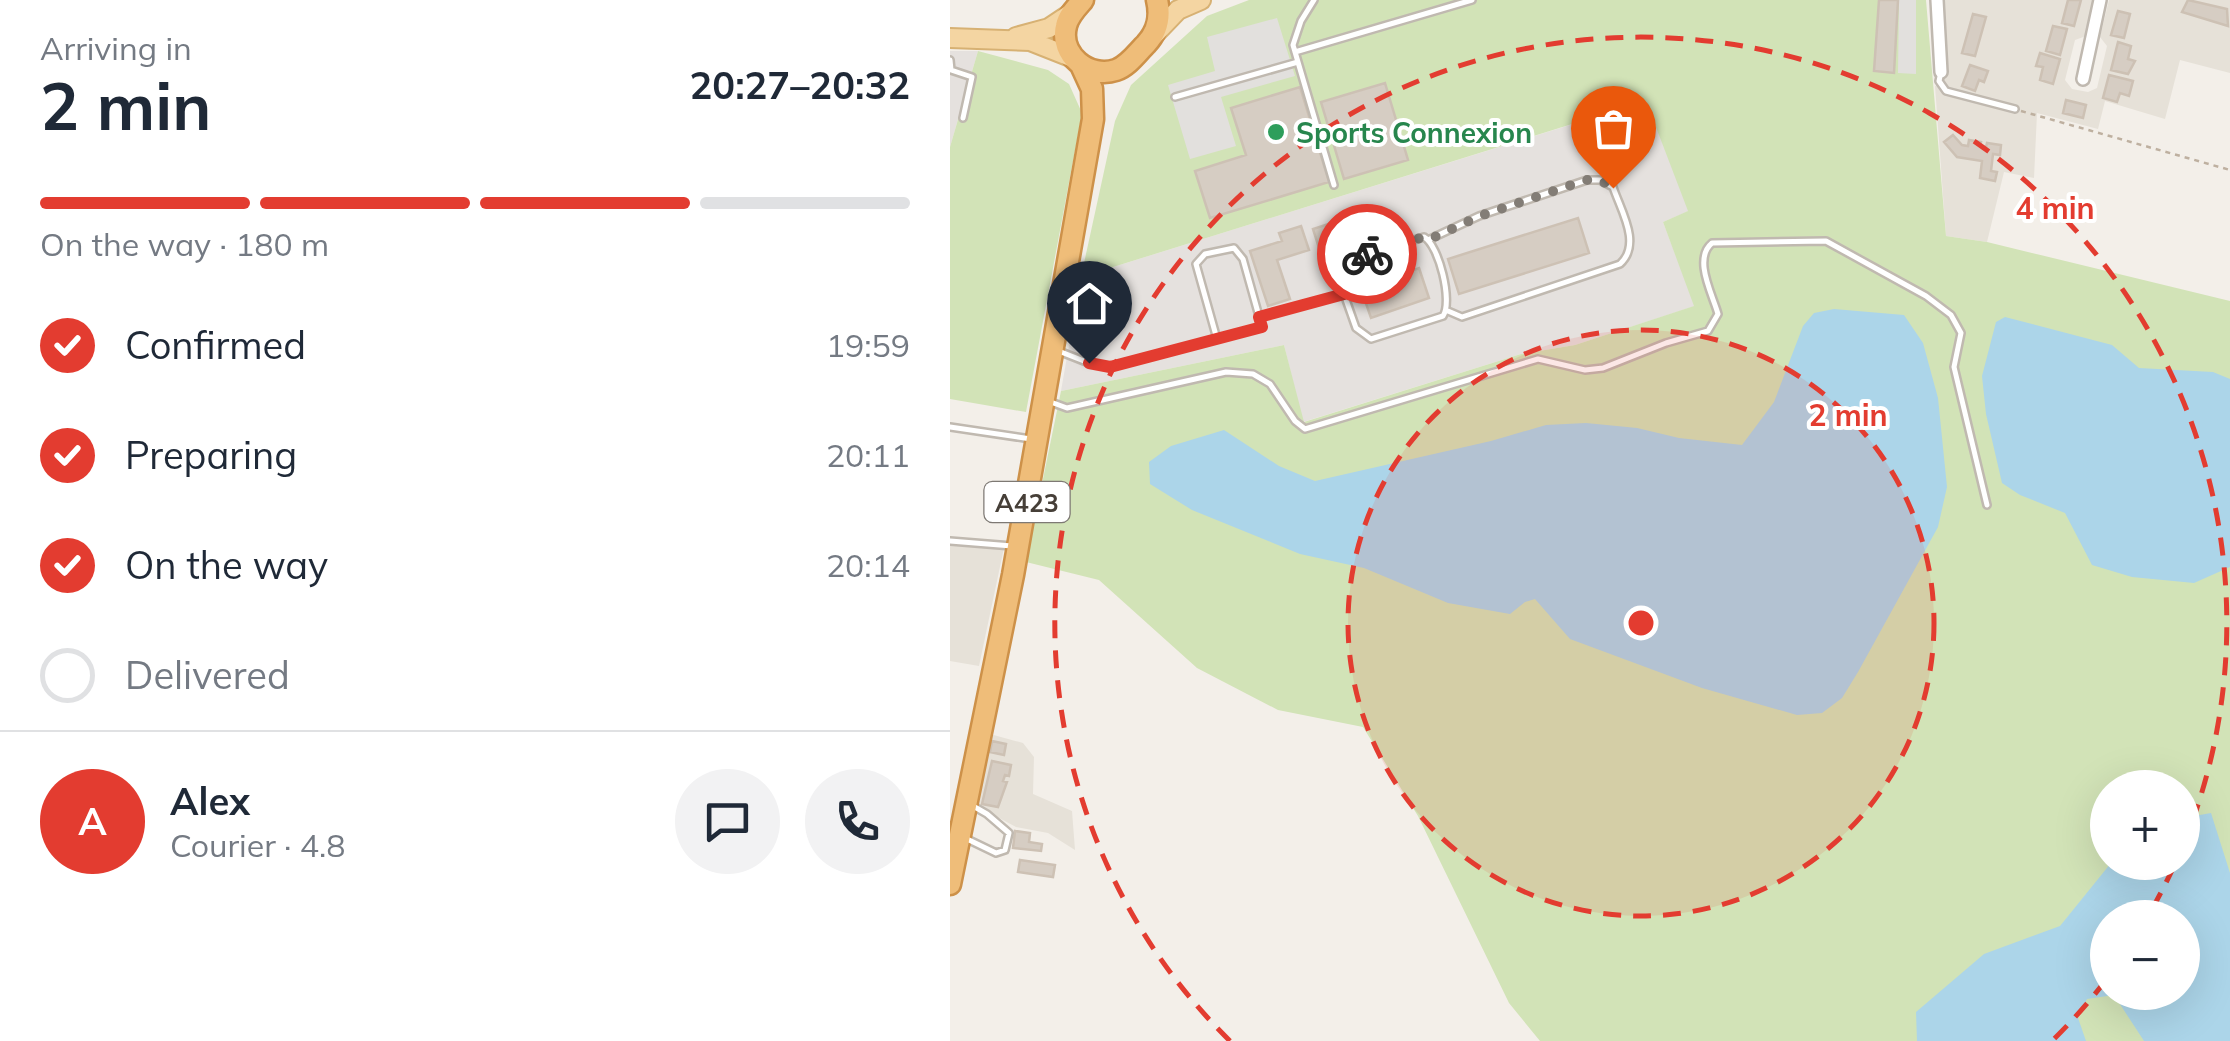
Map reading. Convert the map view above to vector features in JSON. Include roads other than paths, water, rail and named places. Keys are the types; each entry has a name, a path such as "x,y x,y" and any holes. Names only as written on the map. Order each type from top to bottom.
{"highway":[{"path":"1078,6 1066,24 1065,37 1077,62 1108,72 1126,64 1152,37 1159,19 1157,0"},
{"name":"A423","path":"950,884 1038,440 1092,118 1092,89 1077,62"},
{"name":"A423","path":"1092,118 1108,86 1126,64"}],"main road":[{"path":"1152,37 1178,10 1199,0"},
{"path":"1010,38 1050,28 1078,6"},
{"path":"950,38 1010,38 1042,44 1077,62"}],"street":[{"path":"1937,0 1940,72"},
{"path":"2082,79 2100,0"}],"lane":[{"path":"1314,0 1293,45 1334,185"},
{"path":"1295,52 1472,0"},
{"path":"950,60 951,70 972,77 963,118"},
{"path":"1175,97 1298,62"},
{"path":"1940,72 1939,81 1946,91 2015,109"},
{"path":"1586,180 1600,180 1613,188 1632,248 1620,264 1462,317 1448,311 1371,339 1356,328 1342,281 1360,256 1424,237 1430,239 1480,216 1586,180"},
{"path":"1430,239 1448,311"},
{"path":"1045,400 1067,408 1226,372 1253,374 1270,384 1305,430 1538,358 1585,370 1603,368 1708,330 1718,314 1703,264 1706,248 1712,243 1826,241 1926,296 1952,316 1961,333 1954,367 1988,505"},
{"path":"1054,348 1110,367 1217,339 1262,327 1238,250 1230,248 1205,254 1196,264 1217,339"},
{"path":"1259,317 1344,294"},
{"path":"950,427 1038,440"},
{"path":"950,541 1018,547"},
{"path":"959,835 996,852 1005,850 1009,833 966,803"}],"water":[{"path":"1834,309 1904,315 1923,343 1938,398 1947,487 1938,527 1858,672 1842,698 1822,713 1797,715 1702,688 1570,639 1535,599 1510,614 1448,603 1364,568 1300,554 1192,510 1150,484 1149,462 1171,446 1224,430 1279,466 1315,481 1546,425 1586,423 1637,428 1679,438 1742,445 1774,402 1803,326 1814,313"},
{"path":"2005,317 2112,345 2139,368 2213,372 2230,379 2230,567 2194,583 2132,577 2092,565 2065,513 2020,495 2002,483 1986,414 1982,376 1996,322"},
{"path":"2211,813 2230,873 2230,1041 2144,1041 2124,1010 2200,1010 2200,900 2090,900 2090,999 2078,1018 2086,1041 1917,1041 1916,1012 1984,954 2060,926 2097,880 2200,880 2200,815"}],"place":[{"name":"Sports Connexion","path":"1276,132"}]}
